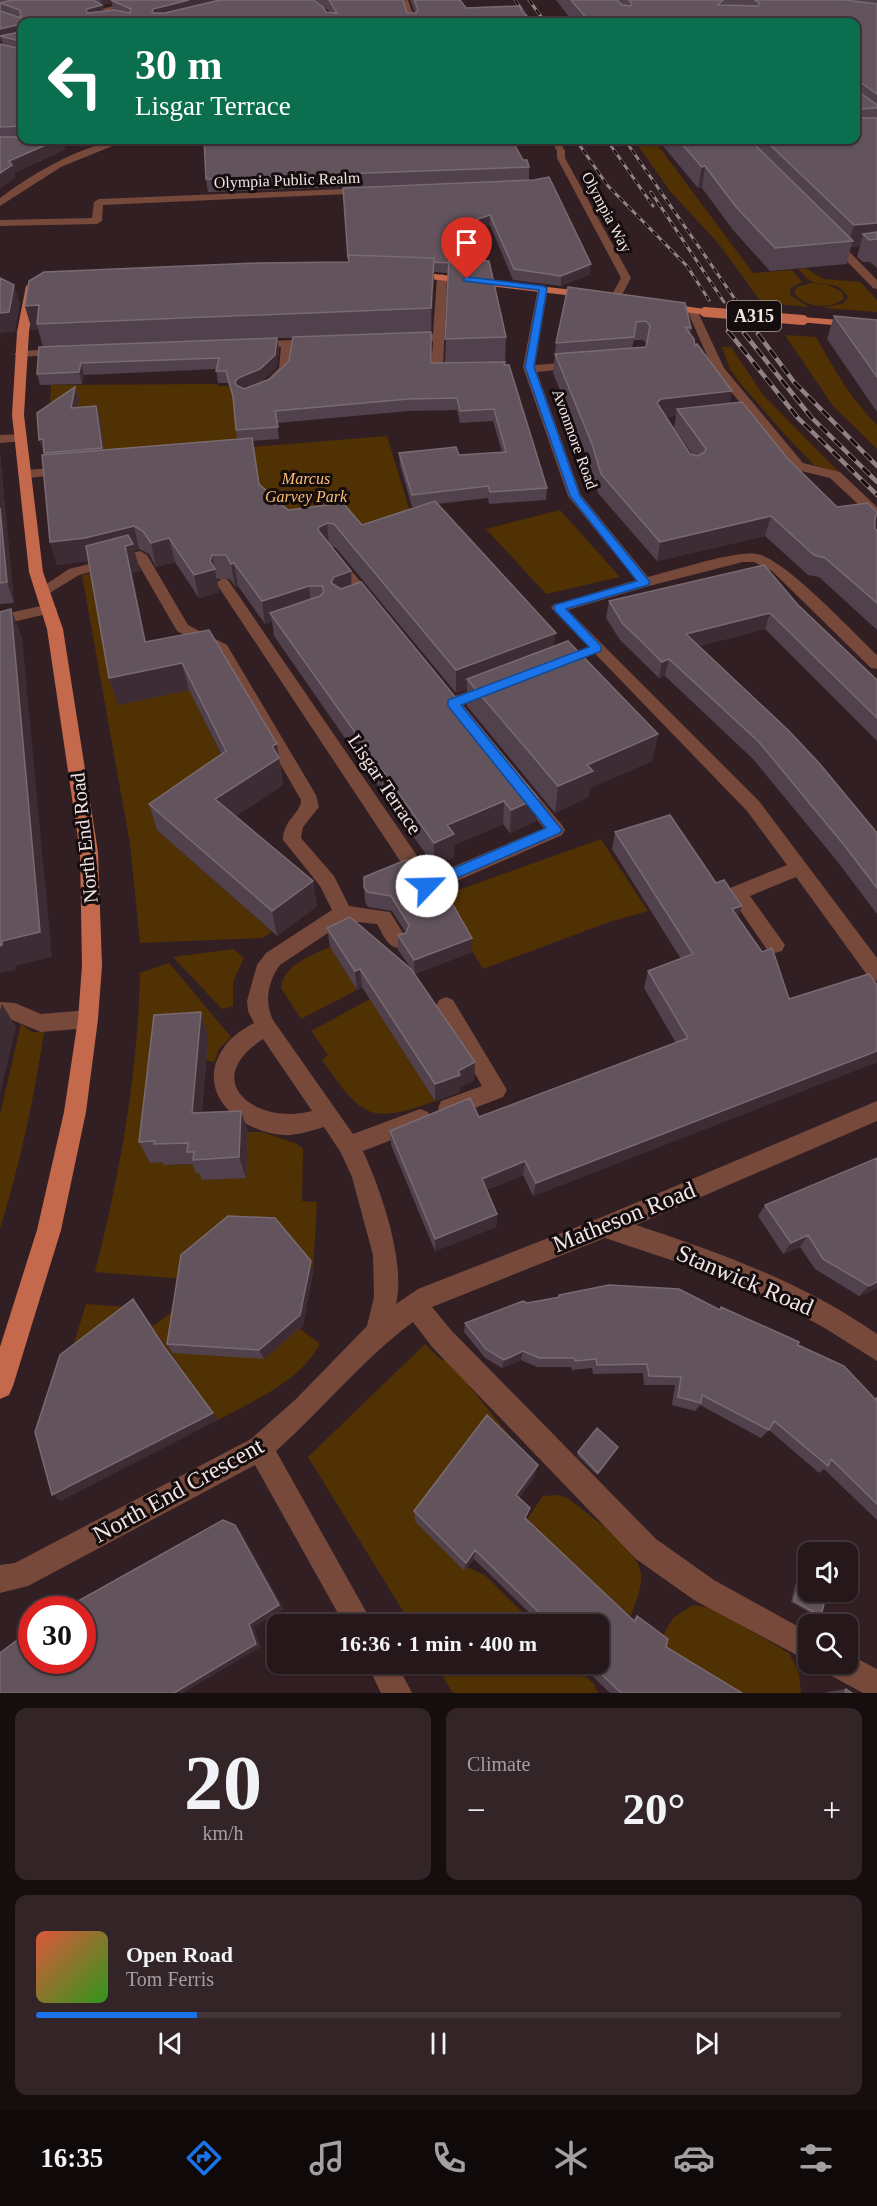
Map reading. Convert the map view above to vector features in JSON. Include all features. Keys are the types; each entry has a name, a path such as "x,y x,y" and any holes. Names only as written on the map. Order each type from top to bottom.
{"main road":[{"path":"399,273 442,276 620,299"},
{"name":"North End Road","path":"0,1386 49,1230 75,1112 88,1019 92,936 89,852 55,629 36,572 18,415 21,354 30,286"},
{"name":"A315","path":"648,303 692,310 877,326"}],"street":[{"path":"405,0 412,18"},
{"path":"101,10 138,2 146,5"},
{"path":"91,5 117,17"},
{"path":"0,144 30,144"},
{"path":"91,144 100,146"},
{"path":"0,203 49,169 108,144"},
{"name":"Olympia Way","path":"557,144 561,151 561,158 626,278 620,299"},
{"name":"Olympia Public Realm","path":"0,223 97,221 99,202 375,191"},
{"path":"824,232 850,252 859,267 877,286"},
{"path":"840,269 859,267"},
{"path":"442,276 437,370 470,369"},
{"name":"Avonmore Road","path":"543,288 530,368 575,496 645,582"},
{"path":"692,310 713,359 749,414 798,466 827,472 843,480 877,514"},
{"path":"393,339 438,337"},
{"path":"239,345 322,341"},
{"path":"260,390 273,382 285,369 287,343"},
{"path":"21,354 78,351"},
{"path":"514,367 593,364"},
{"path":"0,439 21,438"},
{"path":"25,474 78,470"},
{"path":"329,552 380,614"},
{"path":"0,620 46,600 74,572 141,555 182,628 188,634 222,649 310,801 310,807 296,820 291,834 292,840 327,881 343,913"},
{"path":"877,664 768,562 756,558 743,558 645,582 558,608 591,651 753,806 877,973"},
{"name":"Lisgar Terrace","path":"223,583 427,886 556,830 511,775"},
{"path":"350,602 365,597"},
{"path":"258,634 277,627"},
{"path":"453,703 508,682"},
{"path":"775,945 737,893 799,868"},
{"path":"378,1333 386,1297 385,1255 363,1176 349,1146 266,1026 258,1011 257,1001 264,971 273,959 343,913 383,917 398,941"},
{"path":"349,1146 496,1090 446,1006"},
{"path":"0,1011 13,1010 36,1022 45,1023 88,1019"},
{"path":"266,1026 238,1046 226,1063 224,1078 230,1098 249,1113 280,1125 328,1116"},
{"name":"Matheson Road","path":"378,1333 426,1297 605,1227 877,1112"},
{"name":"Stanwick Road","path":"605,1227 695,1256 755,1280 833,1318 877,1350"},
{"path":"415,1305 442,1339 646,1549 704,1590 798,1642"},
{"name":"North End Crescent","path":"0,1579 18,1576 260,1448 305,1408 378,1333"},
{"path":"260,1448 353,1614"},
{"path":"387,1674 397,1693"},
{"path":"857,1674 877,1685"}],"green space":[{"path":"637,144 657,144 753,273 792,270 802,282 791,288 790,295 809,307 762,303 718,243 670,191"},
{"path":"805,268 824,279 860,282 877,300 877,312 823,308 844,303 848,297 839,287 809,280 798,269"},
{"path":"811,283 828,285 842,292 844,298 825,306 804,302 794,293 797,287"},
{"path":"785,335 816,337 851,394 877,425 877,449 833,406"},
{"path":"722,347 731,347 764,396 839,472 814,465 788,438 740,383 730,369"},
{"name":"Marcus Garvey Park","path":"218,384 218,386 248,386 238,448 387,436 412,518 267,537 105,459 92,444 100,418 49,422 51,385"},
{"path":"560,510 620,577 546,594 486,529"},
{"path":"94,573 118,705 189,690 232,777 157,830 272,932 262,938 140,943 130,844 82,575"},
{"path":"601,839 648,911 609,922 483,969 439,897"},
{"path":"330,947 357,990 301,1019 281,988 283,980 287,973 300,962"},
{"path":"233,949 244,958 233,982 233,1006 222,1009 173,957"},
{"path":"169,963 231,1037 219,1049 214,1062 206,1060 208,1036 165,1165 197,1164 248,1132 262,1132 297,1144 303,1149 302,1201 317,1202 313,1272 278,1229 184,1279 95,1272 126,1124 136,1049 140,973"},
{"path":"370,999 435,1101 394,1113 380,1114 368,1110 357,1104 322,1060 328,1055 311,1031"},
{"path":"21,1024 32,1032 44,1032 26,1131 0,1229 0,1114"},
{"path":"86,1304 140,1308 68,1363"},
{"path":"180,1306 299,1328 320,1344 300,1369 275,1389 218,1420 152,1327"},
{"path":"425,1344 440,1359 449,1361 517,1445 467,1567 486,1576 524,1614 405,1614 308,1457"},
{"path":"558,1495 568,1498 611,1533 638,1564 641,1574 640,1587 627,1627 521,1528 543,1496"},
{"path":"693,1605 712,1608 789,1653 799,1674 801,1693 724,1693 658,1644 673,1618"},
{"path":"441,1674 584,1674 594,1684 598,1693 453,1693"}],"building":[{"path":"12,0 93,0 102,5 87,9 88,13 114,10 130,13 131,9 111,0 189,0 153,9 152,13 165,13 220,0 313,0 326,12 337,13 329,0 403,0 407,13 416,13 418,10 414,0 460,0 466,8 519,6 527,18 21,18 20,10 0,3"},
{"path":"571,0 617,0 622,5 630,6 632,4 629,0 723,0 718,5 757,6 760,4 755,0 845,0 877,4 877,94 860,82 860,18 587,18"},
{"path":"0,11 21,18 18,18 18,25 0,29"},
{"path":"18,32 18,40 0,36"},
{"path":"0,44 18,48 18,126 0,127"},
{"path":"860,93 877,105 877,108 860,109"},
{"path":"860,118 877,118 877,223 854,225 769,144 860,144"},
{"path":"0,137 18,137 18,144 48,144 9,161 12,165 0,173"},
{"path":"204,144 514,144 523,160 527,160 529,167 206,179"},
{"path":"682,144 754,144 853,241 775,248 737,208 705,166 702,167"},
{"path":"549,177 591,264 561,276 514,269 490,215 475,220 485,261 449,258 449,263 434,262 434,258 348,255 348,258 343,188 534,180"},
{"path":"877,232 877,239 869,240 863,234"},
{"path":"348,255 434,258 431,308 37,324 39,305 25,306 29,281 44,272 257,263 349,262"},
{"path":"449,258 489,261 506,337 445,339"},
{"path":"0,278 14,285 9,312 0,313"},
{"path":"568,287 685,303 691,328 685,327 694,339 695,346 697,344 732,391 661,399 657,403 690,454 698,456 706,449 677,409 742,402 788,459 837,507 868,503 877,512 875,529 877,530 877,603 825,558 814,555 771,516 660,542 601,474 592,444 555,354 646,347 650,326 646,321 636,322 634,337 556,343"},
{"path":"834,316 877,320 877,377"},
{"path":"431,332 431,363 505,362 504,365 509,365 547,488 490,492 488,486 412,495 399,453 456,447 459,455 506,452 494,409 460,411 457,398 408,399 275,411 278,427 236,430 233,396 226,371 216,371 219,358 81,363 79,372 37,374 39,347 277,338 275,355 260,369 238,378 235,382 244,389 270,379 289,361 293,337"},
{"path":"75,387 71,408 96,406 102,448 44,453 43,439 39,440 37,413"},
{"path":"252,438 259,484 288,510 343,503 362,525 435,501 556,633 456,670 334,524 327,523 319,527 318,530 351,571 334,577 331,583 341,589 361,582 538,798 511,810 504,801 447,825 454,834 434,843 270,613 320,596 324,592 322,586 309,586 262,601 226,555 212,555 210,561 215,569 194,575 169,538 151,543 143,531 134,526 85,538 50,542 42,455"},
{"path":"0,508 7,582 0,583"},
{"path":"128,535 133,544 125,546 145,642 209,630 277,744 272,746 279,758 215,799 313,881 272,911 149,804 226,751 182,663 109,678 86,546"},
{"path":"764,565 798,605 877,680 877,718 770,613 686,634 788,730 819,763 877,833 877,888 759,742 669,659 662,662 623,624 609,601"},
{"path":"11,609 40,932 2,941 0,946 0,612"},
{"path":"568,641 658,734 587,765 593,771 558,786 467,679"},
{"path":"670,815 716,883 724,880 742,906 732,909 762,952 772,948 789,999 869,974 877,985 877,1051 536,1183 525,1161 482,1179 497,1214 435,1239 390,1131 470,1098 479,1117 688,1038 648,971 693,954 615,832"},
{"path":"406,860 419,878 427,880 437,877 472,938 414,960 398,935 406,933 409,925 391,896 367,892 364,887 364,877"},
{"path":"350,917 411,969 475,1062 458,1071 460,1075 435,1084 360,969 355,971 327,928"},
{"path":"201,1012 192,1113 241,1111 239,1157 193,1160 194,1152 187,1152 188,1143 139,1142 154,1015"},
{"path":"877,1158 877,1282 869,1286 823,1259 808,1235 791,1243 765,1205"},
{"path":"228,1216 275,1218 311,1261 300,1315 259,1350 167,1344 181,1255"},
{"path":"609,1285 679,1289 720,1310 721,1307 799,1342 798,1345 844,1366 876,1400 877,1397 877,1504 831,1459 828,1466 774,1421 769,1430 702,1395 701,1403 678,1397 681,1377 649,1376 647,1364 597,1365 596,1359 575,1361 574,1358 539,1358 523,1351 504,1360 486,1349 465,1323 523,1301 527,1303 560,1297 559,1295"},
{"path":"133,1299 163,1345 213,1413 52,1495 35,1432 60,1355"},
{"path":"487,1415 538,1465 516,1495 530,1508 525,1518 635,1622 637,1616 668,1639 666,1647 742,1693 621,1693 601,1674 609,1674 609,1614 541,1614 475,1550 466,1563 414,1511"},
{"path":"597,1428 618,1447 598,1473 578,1452"},
{"path":"223,1520 235,1525 279,1605 249,1624 256,1644 174,1693 0,1693 0,1653 18,1640 18,1674 96,1674 96,1596 87,1596"},
{"path":"798,1586 798,1602 824,1602 822,1614 817,1614 794,1601"}],"railway":[{"path":"515,0 527,18"},
{"path":"529,0 542,18"},
{"path":"579,144 608,186 687,266 709,300"},
{"path":"610,144 653,206"},
{"path":"628,144 737,302"},
{"path":"651,192 724,302"},
{"path":"728,331 798,418 877,495"},
{"path":"744,333 811,417 877,482"},
{"path":"758,334 794,382 877,466"}],"route":[{"path":"427,886 556,830 453,703 597,648 558,608 645,582 575,496 529,367 543,288 467,279"}]}
